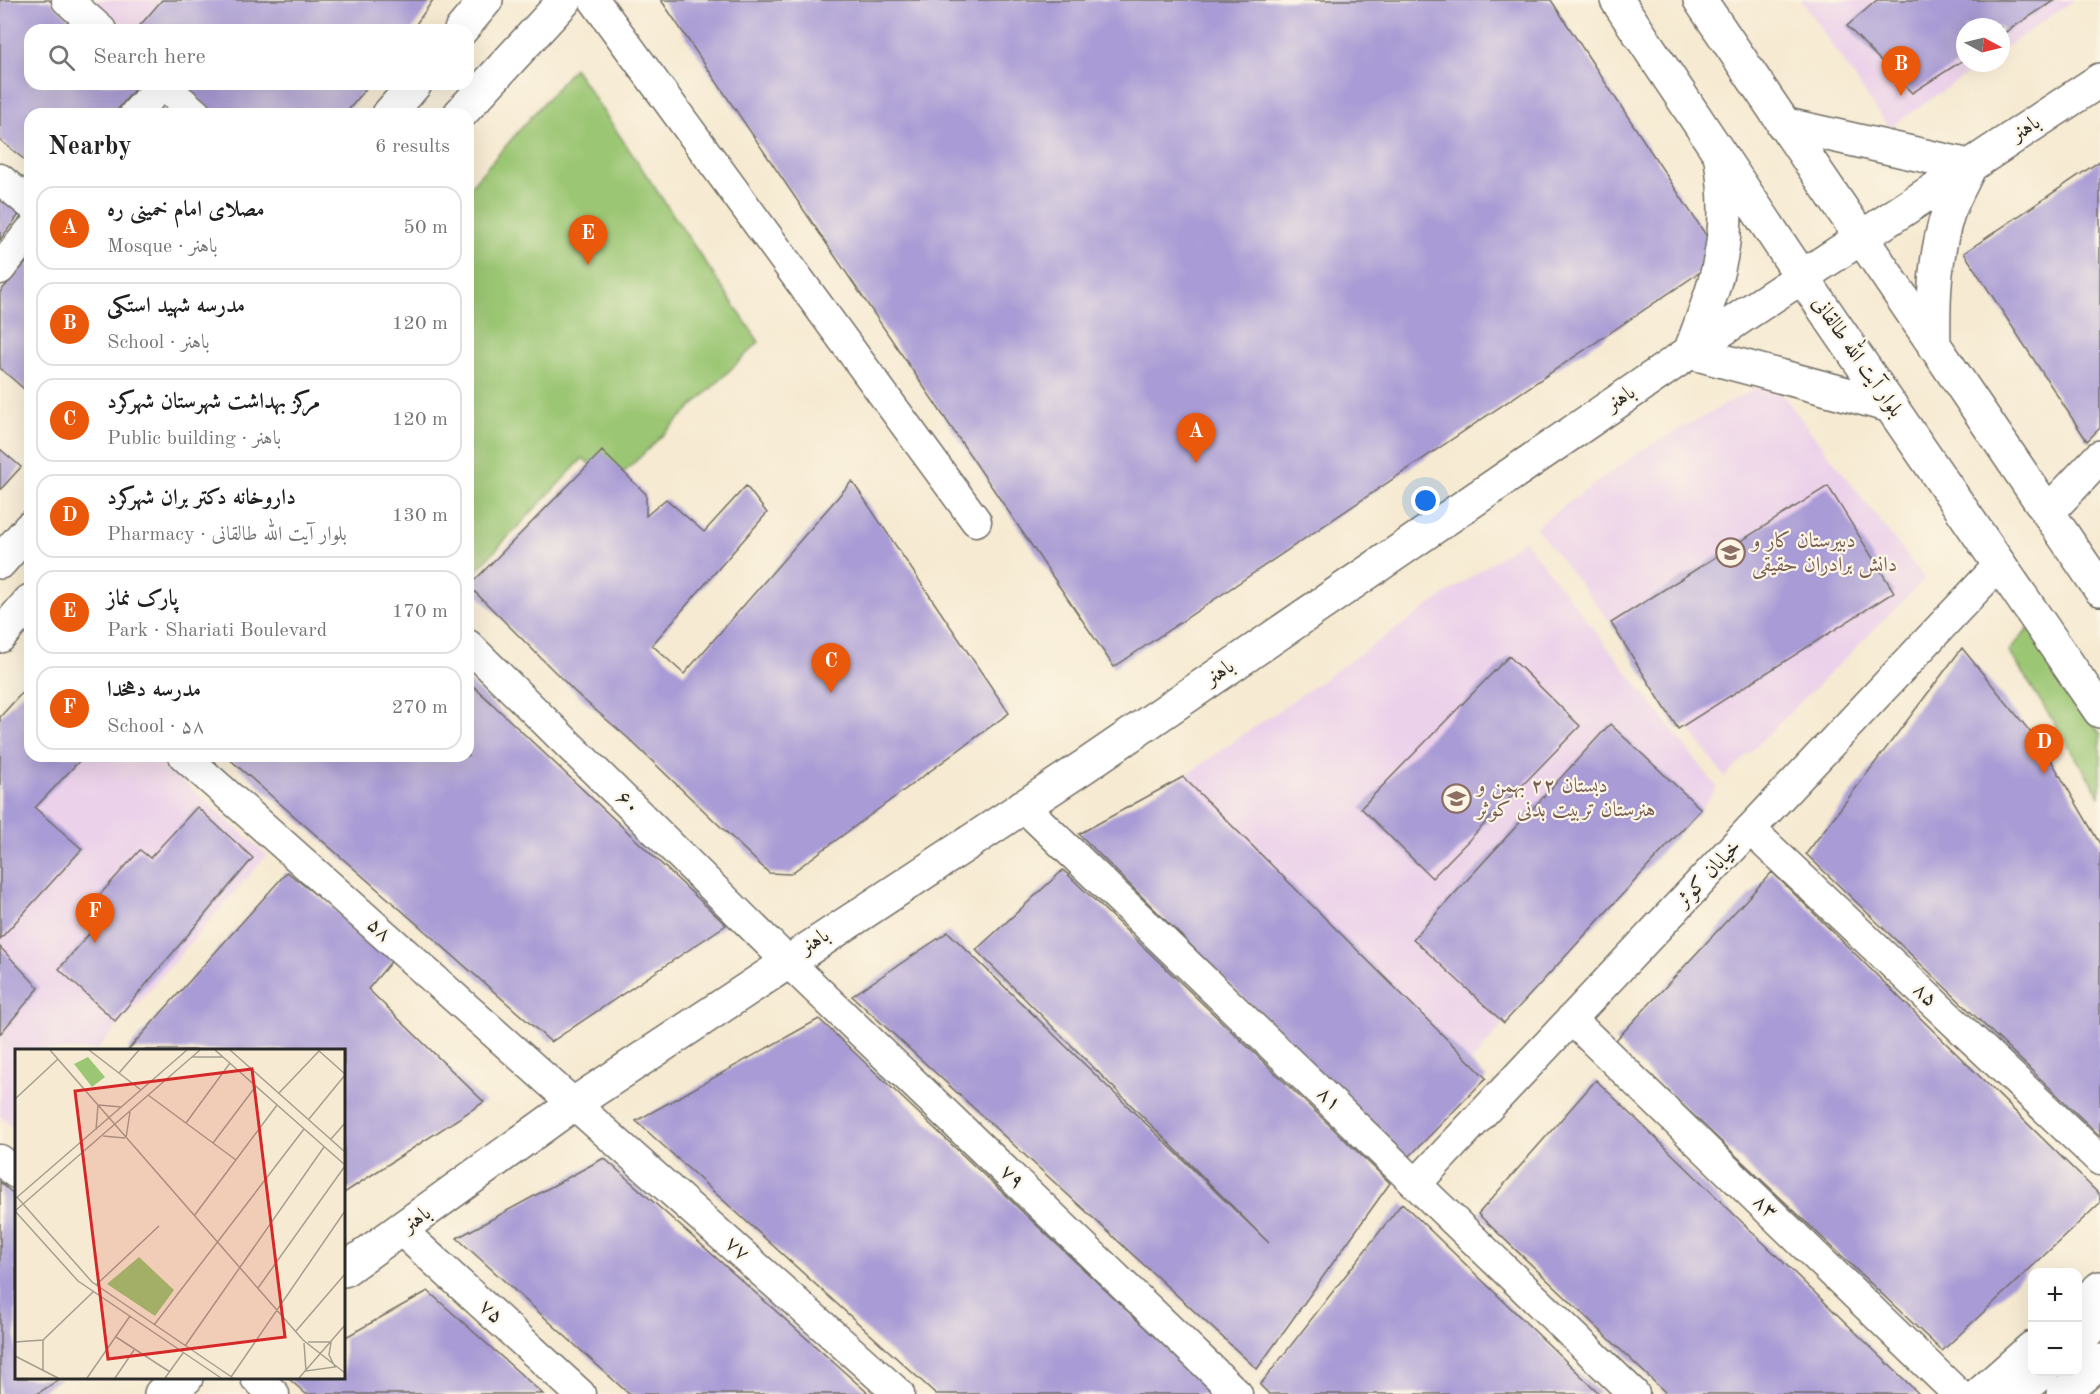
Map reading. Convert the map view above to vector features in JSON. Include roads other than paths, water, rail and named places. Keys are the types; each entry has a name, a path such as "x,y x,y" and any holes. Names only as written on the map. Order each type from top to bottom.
{"main road":[{"path":"466,24 486,0"},
{"path":"466,108 565,0"},
{"name":"بلوار آیت الله طالقانی","path":"1617,0 1802,277 2100,711"},
{"path":"1700,0 2100,589"},
{"name":"باهنر","path":"345,1269 402,1231 575,1103 1022,805 1095,759 1689,352 2100,80"},
{"path":"395,108 410,90"},
{"path":"1783,124 1970,166 1949,212 1938,252 1933,294 1934,346"},
{"path":"1720,155 1726,196 1723,256 1716,285 1689,352 1891,405"},
{"path":"2048,512 2100,457"},
{"path":"0,562 24,535"},
{"path":"2082,1304 2100,1288"},
{"path":"2082,1336 2100,1320"},
{"path":"1980,1394 2028,1352"},
{"path":"2062,1394 2100,1361"},
{"path":"2016,1394 2036,1376"},
{"path":"161,1394 183,1379"}],"street":[{"path":"67,0 94,24"},
{"path":"594,0 976,522"},
{"path":"140,108 157,90"},
{"path":"169,90 189,108"},
{"path":"0,179 24,199"},
{"path":"0,269 24,239"},
{"name":"خیابان کوثر","path":"1417,1183 2000,564"},
{"name":"۶۰","path":"474,651 787,961"},
{"name":"۵۸","path":"191,762 575,1103"},
{"name":"۸۱","path":"1022,805 1634,1394"},
{"name":"۸۵","path":"1750,829 2100,1160"},
{"name":"۷۹","path":"787,961 1236,1394"},
{"name":"۸۳","path":"1571,1019 1958,1394"},
{"name":"۷۷","path":"575,1103 899,1394"},
{"path":"0,1160 15,1172"},
{"name":"۷۵","path":"402,1231 580,1394"},
{"path":"258,1379 274,1394"}],"place":[{"name":"مدرسه شهید استکی","path":"1901,96"},
{"name":"پارک نماز","path":"588,265"},
{"name":"مصلای امام خمینی ره","path":"1196,463"},
{"name":"دبیرستان کار و دانش برادران حقیقی","path":"1731,553"},
{"name":"مرکز بهداشت شهرستان شهرکرد","path":"831,693"},
{"name":"داروخانه دکتر بران شهرکرد","path":"2044,774"},
{"name":"دبستان ۲۲ بهمن و هنرستان تربیت بدنی کوثر","path":"1456,798"},
{"name":"مدرسه دهخدا","path":"95,943"}]}
